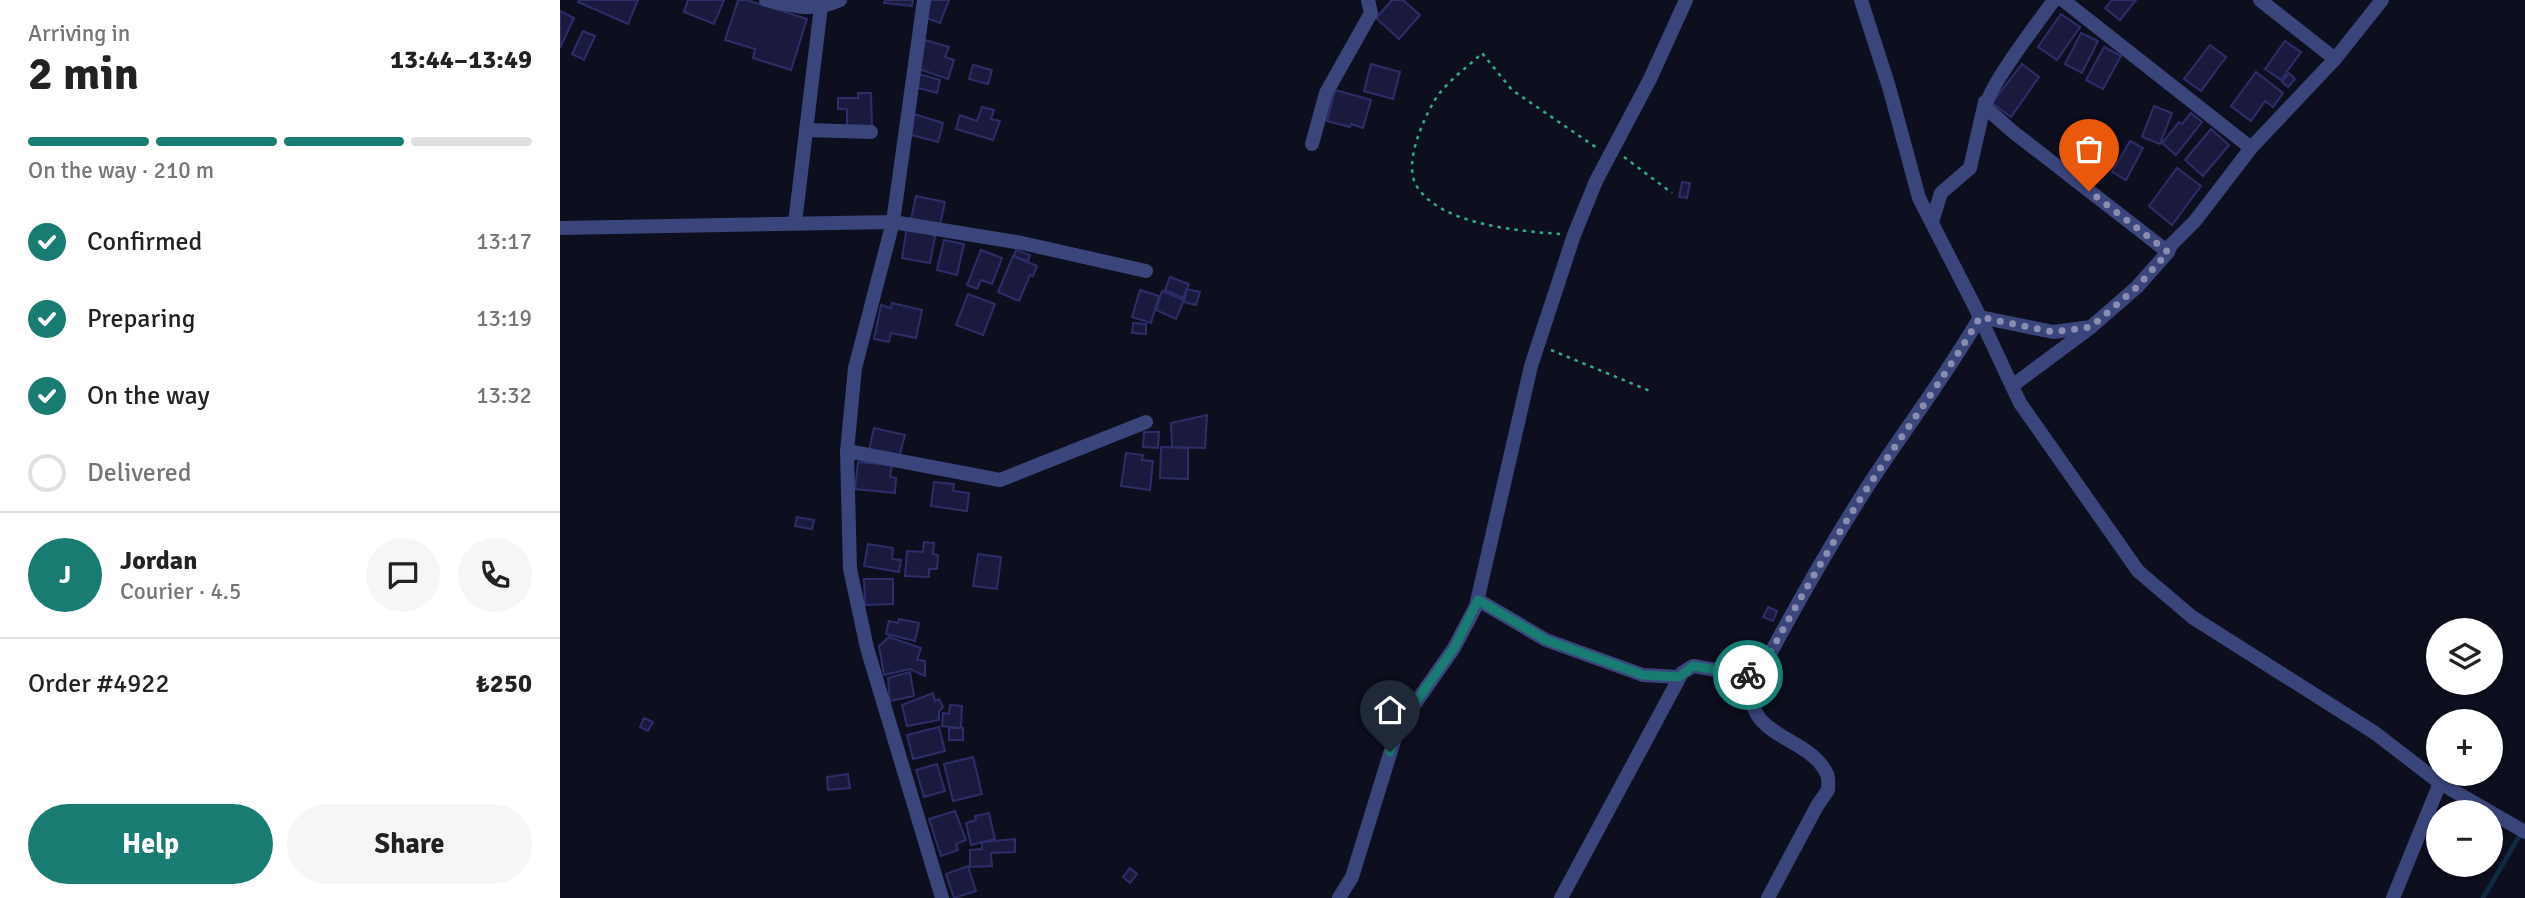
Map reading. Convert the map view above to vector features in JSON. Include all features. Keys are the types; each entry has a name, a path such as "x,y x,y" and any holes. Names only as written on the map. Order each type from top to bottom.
{"street":[{"path":"766,0 806,8 840,0"},
{"path":"924,0 893,222 855,368 847,451 850,569 867,648 943,898"},
{"path":"1312,144 1326,93 1371,13 1368,0"},
{"path":"1339,898 1352,877 1398,727 1454,648 1478,600 1531,366 1574,235 1596,181 1650,79 1686,0"},
{"path":"1861,0 1889,87 1919,198 1980,317 2020,403 2138,571 2192,617 2375,733 2426,772"},
{"path":"1932,222 1941,193 1970,168 1985,102 2054,0"},
{"path":"2063,0 2251,148"},
{"path":"2260,0 2335,58"},
{"path":"2012,386 2091,327 2137,287 2171,245 2195,221 2251,148 2335,58 2382,0"},
{"path":"795,223 821,6"},
{"path":"1985,102 1986,108 2012,131 2168,252"},
{"path":"806,130 870,132"},
{"path":"560,228 893,222 1022,243 1146,271"},
{"path":"1980,317 2053,332 2091,327"},
{"path":"1768,898 1828,790 1827,775 1813,757 1770,729 1755,714 1750,700 1753,685 1812,575 1869,485 1956,359 1980,317"},
{"path":"847,451 1000,480 1146,422"},
{"path":"1478,600 1546,640 1569,649 1643,675 1679,677"},
{"path":"1561,898 1679,677 1693,666 1757,677"},
{"path":"2393,898 2440,786"},
{"path":"2446,786 2523,830"}],"path":[{"path":"1574,235 1524,232 1460,218 1428,199 1415,183 1412,156 1433,102 1450,81 1482,53 1512,90 1672,193"},
{"path":"1538,345 1650,391"}],"building":[{"path":"638,0 628,24 578,2"},
{"path":"688,0 724,0 714,24 684,12"},
{"path":"738,0 747,0 807,19 791,70 753,58 755,49 725,40"},
{"path":"885,0 913,0 912,6 884,3"},
{"path":"931,0 949,0 940,23 924,17"},
{"path":"1392,0 1403,0 1420,15 1399,39 1376,18"},
{"path":"2112,0 2136,0 2120,20 2105,8"},
{"path":"560,11 574,18 560,48"},
{"path":"2061,14 2080,27 2057,60 2038,47"},
{"path":"583,31 595,36 584,60 572,54"},
{"path":"2081,33 2098,41 2082,73 2065,64"},
{"path":"925,40 949,47 945,57 954,60 948,79 916,68"},
{"path":"2285,41 2301,52 2281,80 2265,69"},
{"path":"2210,45 2226,57 2201,91 2184,79"},
{"path":"2104,47 2121,56 2103,89 2086,80"},
{"path":"1371,64 1400,72 1393,99 1364,91"},
{"path":"2022,64 2039,77 2011,117 1992,103"},
{"path":"973,65 992,70 988,84 969,79"},
{"path":"2256,72 2283,93 2273,107 2265,101 2251,121 2231,106"},
{"path":"2289,73 2295,79 2288,87 2282,82"},
{"path":"919,74 940,80 937,93 915,87"},
{"path":"1335,90 1371,100 1363,128 1327,121"},
{"path":"858,93 871,93 872,127 847,128 847,109 838,109 838,98 858,98"},
{"path":"2154,106 2172,113 2160,144 2142,137"},
{"path":"982,107 994,110 991,119 1000,121 993,140 956,129 960,115 977,121"},
{"path":"2191,113 2202,122 2176,155 2162,143 2179,122 2182,124"},
{"path":"914,114 943,123 938,142 908,134"},
{"path":"2211,129 2229,145 2203,176 2185,160"},
{"path":"2130,141 2143,148 2126,180 2112,172"},
{"path":"2177,168 2201,186 2172,225 2149,206"},
{"path":"1682,182 1690,183 1687,198 1679,197"},
{"path":"916,196 945,202 940,225 911,219"},
{"path":"907,227 936,232 930,263 902,258"},
{"path":"944,240 964,244 957,275 937,270"},
{"path":"981,250 1002,258 992,284 981,280 977,289 967,285"},
{"path":"1016,250 1030,255 1028,261 1014,256"},
{"path":"1013,256 1037,266 1033,276 1030,275 1019,301 998,292"},
{"path":"1170,277 1189,284 1183,298 1165,290"},
{"path":"1187,289 1200,292 1196,305 1184,302"},
{"path":"1140,290 1159,296 1151,323 1132,317"},
{"path":"1162,291 1184,300 1176,319 1156,310"},
{"path":"968,294 995,304 983,335 956,325"},
{"path":"892,303 922,310 916,338 891,333 889,342 874,339 881,305 891,308"},
{"path":"1133,323 1146,324 1146,334 1132,333"},
{"path":"1207,415 1205,448 1172,447 1171,423"},
{"path":"874,428 905,435 899,457 869,450"},
{"path":"1144,432 1159,432 1158,448 1143,447"},
{"path":"1161,447 1188,448 1188,479 1160,478"},
{"path":"1126,453 1143,455 1142,460 1153,461 1150,490 1121,486"},
{"path":"858,462 892,465 890,477 896,478 895,493 855,489"},
{"path":"934,482 954,484 953,491 969,493 967,511 931,506"},
{"path":"797,517 814,520 812,529 795,526"},
{"path":"924,542 934,543 933,554 938,555 937,569 929,569 929,577 905,576 907,551 923,552"},
{"path":"868,544 893,548 892,559 901,560 899,572 864,566"},
{"path":"978,554 1001,557 997,589 973,586"},
{"path":"864,579 893,579 893,604 865,605"},
{"path":"1768,607 1777,611 1773,621 1763,617"},
{"path":"899,619 919,623 915,641 886,634 889,621 898,623"},
{"path":"889,637 921,648 917,660 925,661 925,676 910,669 884,675 879,646"},
{"path":"910,672 914,696 890,701 888,678"},
{"path":"933,693 935,701 939,699 943,707 939,711 939,720 907,726 902,705"},
{"path":"950,705 962,706 961,728 942,726 943,713 949,714"},
{"path":"644,718 653,722 648,731 640,727"},
{"path":"939,727 945,751 913,759 907,735"},
{"path":"949,728 963,728 963,740 949,740"},
{"path":"973,757 982,794 953,801 944,764"},
{"path":"937,764 945,791 924,797 916,770"},
{"path":"848,774 850,788 828,790 827,777"},
{"path":"955,811 966,840 956,844 958,850 941,856 929,819"},
{"path":"989,813 995,839 971,845 966,823 976,820 975,816"},
{"path":"1015,839 1015,852 991,853 992,866 970,867 970,850 982,849 982,842"},
{"path":"968,866 976,891 954,898 946,874"},
{"path":"1130,868 1137,874 1130,883 1123,877"}],"waterway":[{"path":"2483,898 2521,833"}],"way so far":[{"path":"1748,675 1757,677 1805,587 1869,485 1956,359 1980,317 2053,332 2091,327 2137,287 2168,252 2089,191"}],"route":[{"path":"1390,752 1398,727 1454,648 1478,600 1546,640 1643,675 1679,677 1693,666 1748,675"}]}
